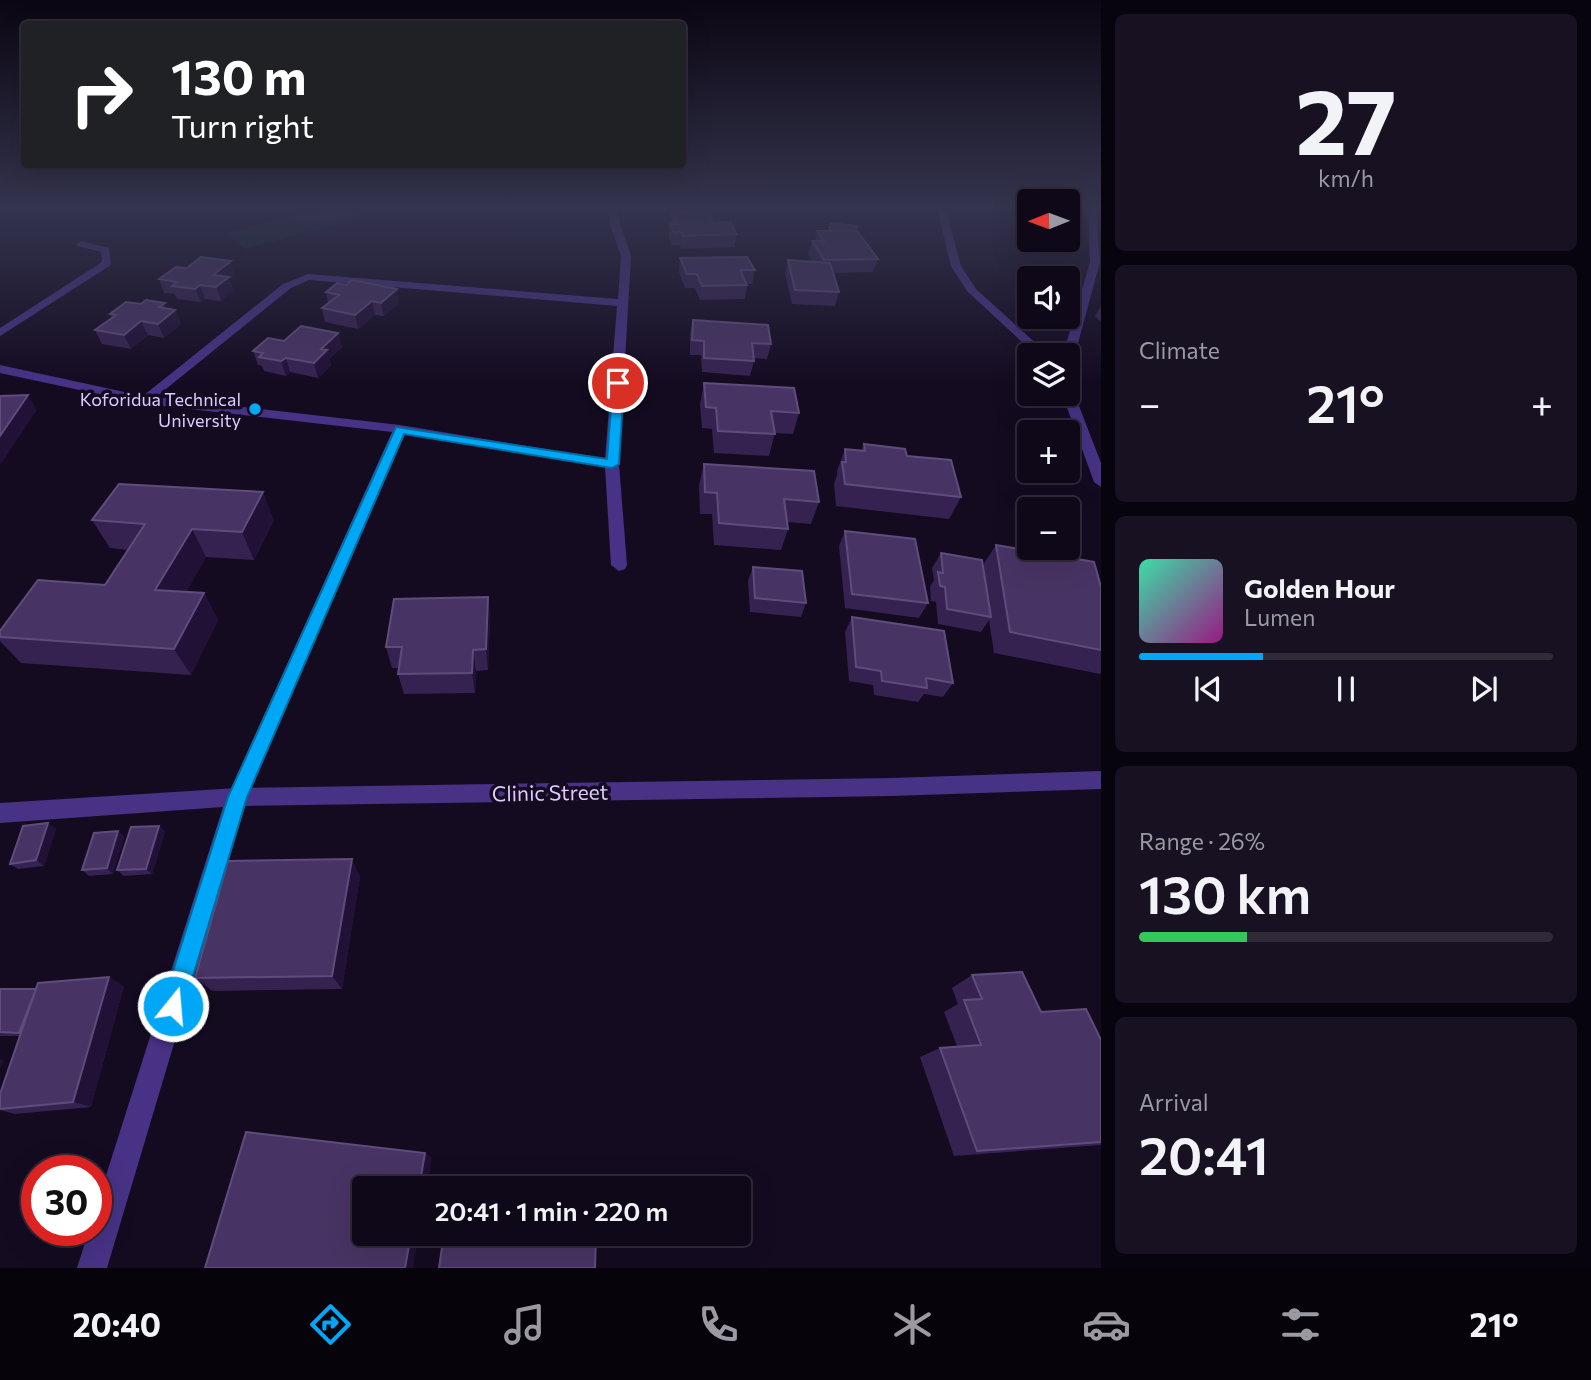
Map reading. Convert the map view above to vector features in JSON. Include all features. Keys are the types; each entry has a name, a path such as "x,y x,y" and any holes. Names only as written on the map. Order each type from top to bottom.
{"street":[{"path":"0,333 101,266"},
{"path":"619,565 612,464 626,266"},
{"path":"956,266 972,290 1030,343"},
{"path":"1072,343 1094,266"},
{"path":"145,400 287,286 308,277 624,303"},
{"path":"0,369 145,400 400,429 612,464"},
{"path":"1073,406 1101,482"},
{"path":"92,1268 237,797 400,429"},
{"name":"Clinic Street","path":"0,813 237,797 892,787 1101,780"}],"building":[{"path":"224,266 213,275 229,277 216,287 200,285 195,289 172,286 177,282 159,279 176,267"},
{"path":"684,266 753,266 755,270 740,270 747,285 702,286 697,274 687,274"},
{"path":"789,266 831,266 839,292 795,290"},
{"path":"352,280 397,289 381,303 372,301 355,315 322,308 339,295 326,292 337,283 346,285"},
{"path":"146,300 165,303 159,307 175,310 158,324 141,321 124,335 95,330 116,315 110,314 126,302 141,304"},
{"path":"693,320 768,325 771,344 752,343 754,361 704,358 704,341 692,340"},
{"path":"301,326 338,333 321,349 327,350 314,363 259,357 263,353 253,351 268,338 284,341"},
{"path":"704,383 794,388 799,413 771,411 775,434 718,431 716,408 706,407"},
{"path":"28,395 0,436 0,396"},
{"path":"864,444 905,449 907,456 951,460 961,497 845,484 842,462 846,462 845,449 865,451"},
{"path":"704,464 814,471 819,502 784,499 788,529 719,523 717,493 705,492"},
{"path":"119,484 263,492 242,532 192,529 155,590 204,593 174,649 0,637 0,631 38,580 105,585 145,524 92,520"},
{"path":"845,531 915,539 928,603 852,594"},
{"path":"996,545 1017,549 1017,560 1094,562 1101,587 1101,650 1010,632"},
{"path":"941,553 982,560 991,617 947,609 945,587 940,586 938,572 943,573"},
{"path":"753,567 802,571 806,603 755,598"},
{"path":"488,597 486,649 473,650 472,673 398,674 402,647 386,647 394,599"},
{"path":"852,617 944,631 953,683 926,678 927,688 882,681 881,671 856,667"},
{"path":"48,823 36,860 10,864 23,826"},
{"path":"159,826 146,869 117,870 131,827"},
{"path":"118,831 107,868 82,870 94,833"},
{"path":"352,859 332,976 195,978 228,861"},
{"path":"1022,972 1041,1012 1086,1009 1101,1040 1101,1142 977,1151 940,1048 981,1045 964,1000 982,999 972,975"},
{"path":"109,977 73,1102 0,1109 0,1094 38,983"},
{"path":"0,989 36,989 19,1033 0,1032"},
{"path":"246,1132 425,1153 421,1176 352,1176 352,1246 409,1246 405,1268 205,1268"},
{"path":"442,1246 596,1246 595,1268 439,1268"}],"place":[{"name":"Koforidua Technical University","path":"255,409"}],"route":[{"path":"173,1006 237,797 400,429 612,464 618,383"}]}
